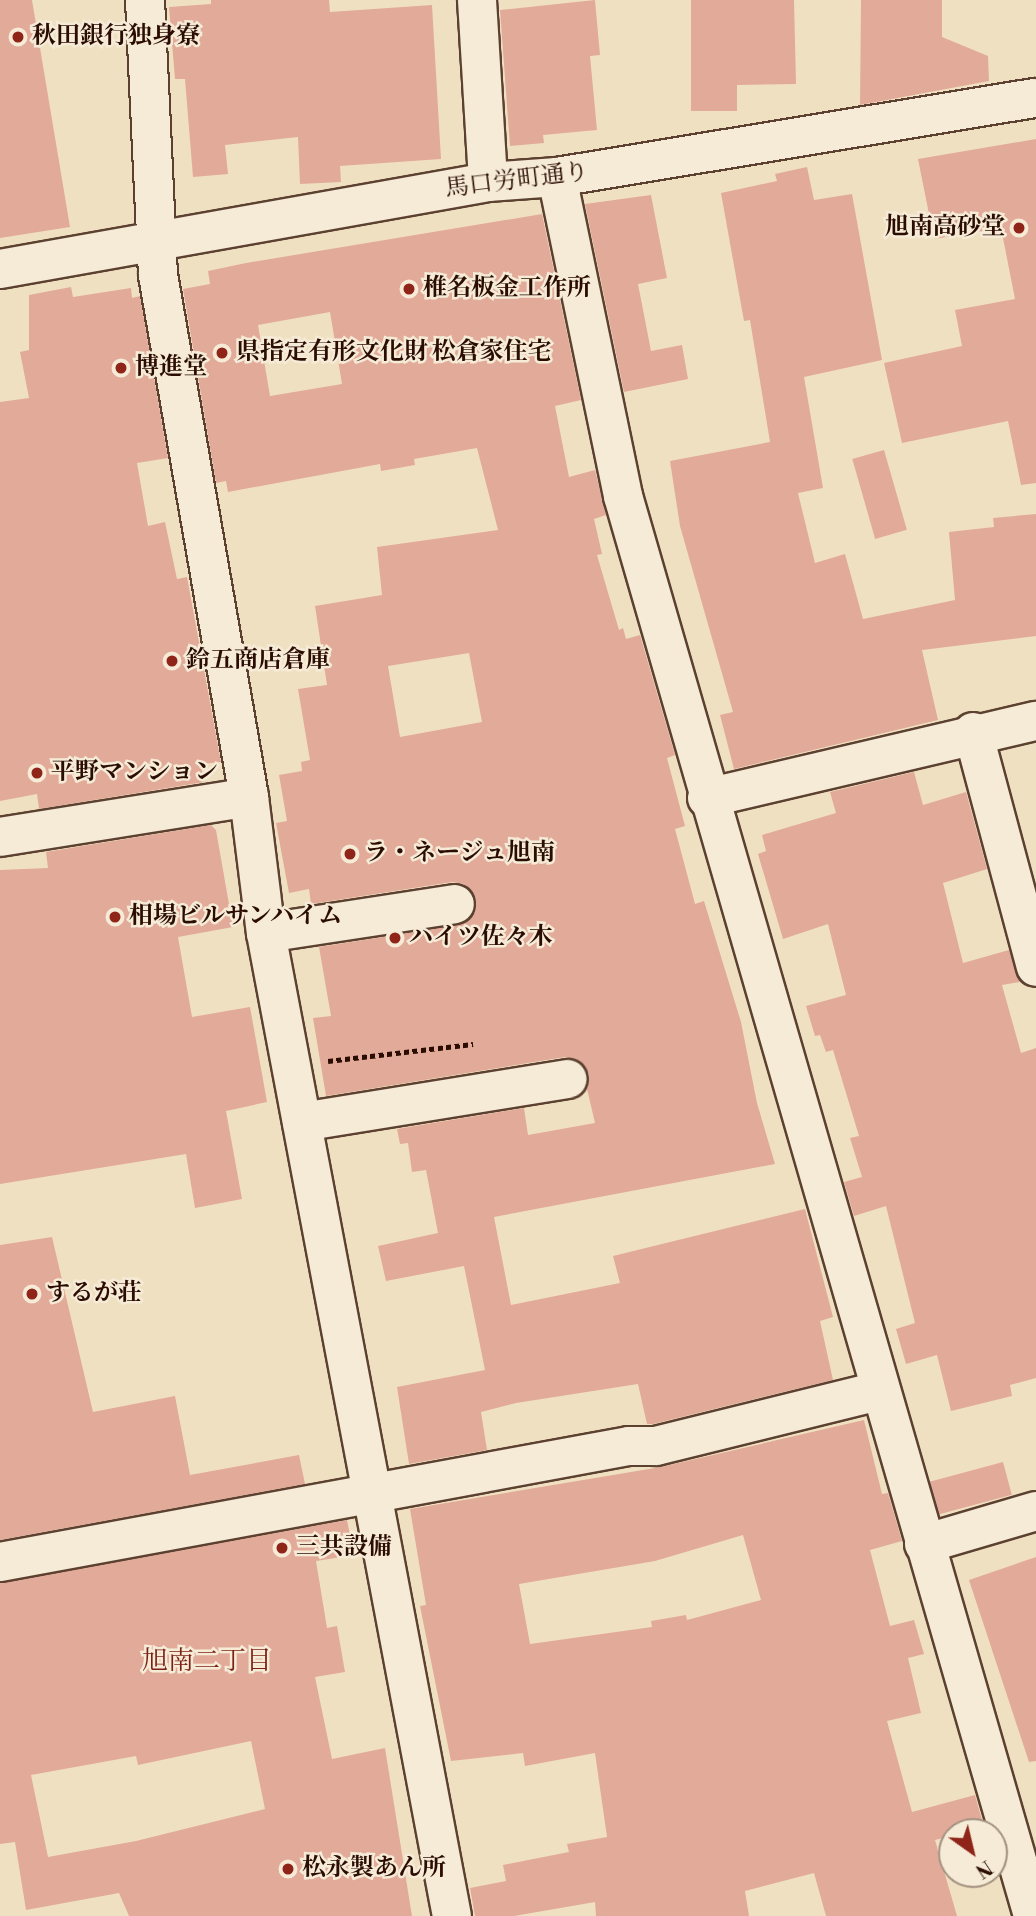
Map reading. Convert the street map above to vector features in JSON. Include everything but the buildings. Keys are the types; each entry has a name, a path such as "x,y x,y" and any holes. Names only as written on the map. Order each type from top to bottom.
{"street":[{"path":"145,0 158,275 200,532 249,797 266,933 452,1916"},
{"path":"477,0 488,182"},
{"name":"馬口労町通り","path":"0,269 488,182 557,177 1036,98"},
{"path":"557,177 623,496 707,798 1033,1916"},
{"path":"707,798 973,732 1036,721"},
{"path":"973,732 1036,967"},
{"path":"0,837 249,797"},
{"path":"266,933 455,904"},
{"path":"302,1122 568,1079"},
{"path":"0,1562 629,1446 656,1446 879,1391"},
{"path":"924,1544 1036,1511"}],"path":[{"path":"291,1066 473,1044"}],"place":[{"name":"秋田銀行独身寮","path":"18,37"},
{"name":"旭南高砂堂","path":"1019,228"},
{"name":"椎名板金工作所","path":"409,289"},
{"name":"県指定有形文化財 松倉家住宅","path":"222,353"},
{"name":"博進堂","path":"121,368"},
{"name":"鈴五商店倉庫","path":"172,661"},
{"name":"平野マンション","path":"37,773"},
{"name":"ラ・ネージュ旭南","path":"350,854"},
{"name":"相場ビルサンハイム","path":"115,917"},
{"name":"ハイツ佐々木","path":"395,938"},
{"name":"するが荘","path":"32,1294"},
{"name":"三共設備","path":"282,1548"},
{"name":"松永製あん所","path":"288,1869"}],"district":[{"name":"旭南二丁目","path":"207,1662"}]}
